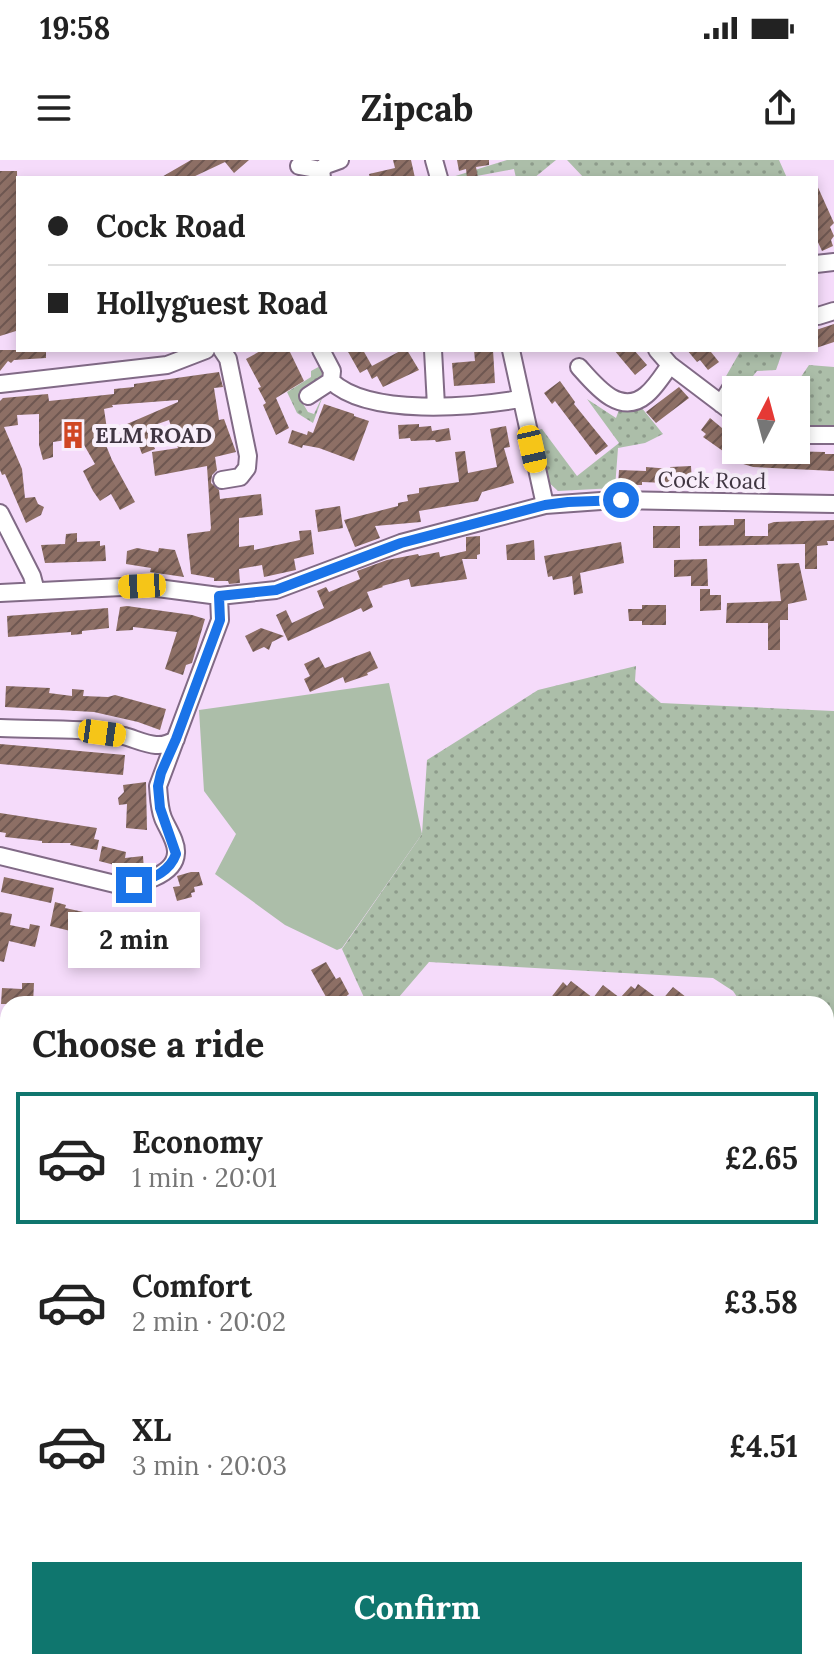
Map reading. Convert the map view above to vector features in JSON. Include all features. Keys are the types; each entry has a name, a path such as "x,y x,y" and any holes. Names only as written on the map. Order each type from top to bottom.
{"street":[{"path":"299,166 321,174 326,165 340,160"},
{"path":"0,384 167,365 201,352"},
{"path":"222,480 240,477 247,468 248,456 228,359 223,352"},
{"path":"322,352 332,371 331,381"},
{"path":"433,352 436,406"},
{"path":"511,352 545,505"},
{"path":"659,352 670,365 721,404"},
{"path":"579,367 599,391 622,402 645,396 670,365"},
{"path":"308,396 331,381"},
{"path":"331,381 341,391 415,407 476,406 520,399"},
{"path":"810,435 834,435"},
{"name":"Cock Road","path":"0,593 142,586 219,596 276,590 401,543 545,505 615,500 834,504"},
{"path":"0,513 32,576 36,591"},
{"path":"0,856 119,885 134,885 160,874 172,864 176,849 160,808 158,786 220,620 219,596"},
{"path":"0,728 102,733 160,746 176,739"}],"green space":[{"path":"507,160 556,160 536,176 516,176 514,169 477,176 455,176"},
{"path":"567,160 779,160 786,176 582,176"},
{"path":"740,352 782,352 776,370 757,371 753,376 726,376"},
{"path":"324,364 321,378 299,397 308,412 314,414 324,393 313,423 297,413 287,392 311,377 311,371"},
{"path":"809,365 834,367 834,430 810,428 810,376 802,376"},
{"path":"587,399 616,418 619,410 641,407 663,434 645,443 618,448 615,488 558,491 546,480 536,431 542,429 577,476 619,443"},
{"path":"636,666 635,681 661,703 834,711 834,996 736,996 713,978 429,962 400,996 363,996 342,949 422,834 427,760 538,690"},
{"path":"389,683 422,834 342,948 337,950 285,925 215,874 236,834 204,791 199,710"}],"building":[{"path":"191,160 249,160 234,173 225,162 195,176 163,176"},
{"path":"393,160 411,160 415,176 370,176 369,174 395,168"},
{"path":"457,160 489,160 489,165 476,167 478,176 467,176 466,169 459,171"},
{"path":"0,171 17,171 16,331 0,336"},
{"path":"818,187 834,223 830,227 834,236 831,240 833,246 822,251 818,242"},
{"path":"834,324 834,342 818,347 818,329"},
{"path":"0,350 46,352 46,358 8,361 0,371"},
{"path":"258,352 290,352 304,381 276,398 289,428 276,435 263,405 266,403 258,388 261,387 246,359"},
{"path":"348,352 364,352 372,366 398,352 408,352 419,370 383,387 377,376 372,379 367,369 360,373"},
{"path":"474,352 493,352 495,383 454,386 452,363 475,361"},
{"path":"616,352 636,352 647,365 635,375"},
{"path":"689,352 711,352 719,362 708,370 700,360 697,362"},
{"path":"219,372 223,387 214,388 219,420 224,419 236,452 215,457 217,470 212,475 211,483 219,490 220,499 261,494 263,515 239,518 239,547 254,545 254,550 300,540 299,531 311,530 314,554 294,559 296,570 264,577 262,565 239,569 240,583 229,584 228,581 214,581 214,578 191,574 187,534 210,531 211,528 207,466 155,476 152,452 178,448 169,420 146,428 155,449 142,454 127,424 178,400 112,405 104,409 108,436 103,438 135,502 120,510 111,494 100,501 93,491 83,471 95,464 80,438 53,442 53,457 43,460 39,445 39,414 17,415 18,425 4,427 22,469 25,498 35,497 38,504 44,507 41,515 26,523 5,474 2,475 0,470 0,401 3,398 48,394 49,401 114,394 114,389 134,387 134,384"},
{"path":"560,381 574,404 608,446 596,455 555,401 552,404 544,393"},
{"path":"679,387 689,398 656,423 646,412"},
{"path":"324,404 369,421 354,461 319,448 303,445 302,448 288,443 292,430 307,435 308,431 313,433"},
{"path":"710,418 722,428 722,450 703,437 706,434 701,430"},
{"path":"419,424 419,427 431,426 432,431 449,428 451,440 399,439 398,425"},
{"path":"506,426 510,447 504,448 514,483 482,492 478,501 419,511 421,522 375,526 380,538 355,547 344,520 398,506 398,503 408,501 407,495 419,493 419,488 459,482 455,452 465,451 468,473 497,467 490,429"},
{"path":"810,452 834,454 834,471 743,464 810,464"},
{"path":"691,466 692,484 642,482 642,485 636,485 636,489 618,486 619,470 646,471 646,467 671,469"},
{"path":"340,506 343,528 318,532 315,510"},
{"path":"734,519 745,519 745,536 768,536 768,524 774,522 834,520 834,541 817,546 817,569 805,569 805,544 699,546 699,526 734,525"},
{"path":"653,526 680,526 680,548 653,548"},
{"path":"77,533 77,542 100,541 100,546 105,545 106,561 45,563 41,545 65,544 66,534"},
{"path":"480,536 477,559 462,559 467,579 411,587 409,579 382,586 367,592 373,607 363,612 361,608 288,641 276,615 286,610 292,623 324,608 317,591 326,587 329,592 360,579 357,571 387,560 439,552 440,557 466,551 466,537"},
{"path":"534,540 535,560 507,560 506,545"},
{"path":"621,542 624,563 580,573 583,593 574,595 572,576 553,580 552,576 548,577 544,556"},
{"path":"137,548 158,552 159,548 175,550 184,577 150,572 151,568 126,564 127,551"},
{"path":"707,559 708,586 691,586 691,576 674,577 674,560"},
{"path":"799,563 807,600 788,604 788,620 780,620 780,650 768,650 768,623 726,623 727,603 781,601 777,564"},
{"path":"700,589 710,589 710,595 721,595 721,610 700,611"},
{"path":"642,605 666,605 666,625 642,625 642,621 629,621 628,609 642,609"},
{"path":"120,607 205,619 192,663 186,665 183,675 165,669 177,632 133,627 133,630 116,631"},
{"path":"108,608 109,628 71,635 71,632 8,637 7,616"},
{"path":"261,628 284,636 272,642 269,650 264,647 253,652 245,636"},
{"path":"370,651 378,668 368,675 345,683 343,677 310,692 304,679 310,676 304,664 319,657 325,668"},
{"path":"6,686 50,688 49,693 72,696 72,689 84,690 83,696 115,695 166,709 160,730 94,712 5,707"},
{"path":"0,744 125,755 123,775 0,764"},
{"path":"146,782 147,830 126,828 127,804 119,805 118,798 124,792 123,785"},
{"path":"0,813 97,828 94,839 99,840 97,850 71,843 42,843 5,837 6,833 0,832"},
{"path":"102,846 126,852 125,858 143,856 144,870 131,873 130,869 99,861"},
{"path":"199,872 203,885 194,887 192,897 177,901 173,887 180,886 177,876"},
{"path":"4,877 54,888 51,903 1,892"},
{"path":"55,902 66,905 65,908 102,916 98,932 92,931 91,936 50,926"},
{"path":"0,912 12,914 10,925 29,929 30,924 40,926 35,947 9,941 4,962 0,961"},
{"path":"326,962 336,979 340,977 349,994 326,996 311,970"},
{"path":"571,981 590,996 552,996 563,982 567,986"},
{"path":"22,983 34,983 33,996 2,996 2,988 22,989"},
{"path":"638,984 654,996 622,996 631,986 635,989"},
{"path":"603,985 617,996 595,996"},
{"path":"673,987 685,996 665,996"}],"place":[{"name":"ELM ROAD","path":"73,435"}],"route":[{"path":"134,885 167,869 176,854 160,808 158,786 220,620 219,596 276,590 401,543 545,505 621,500"}]}
